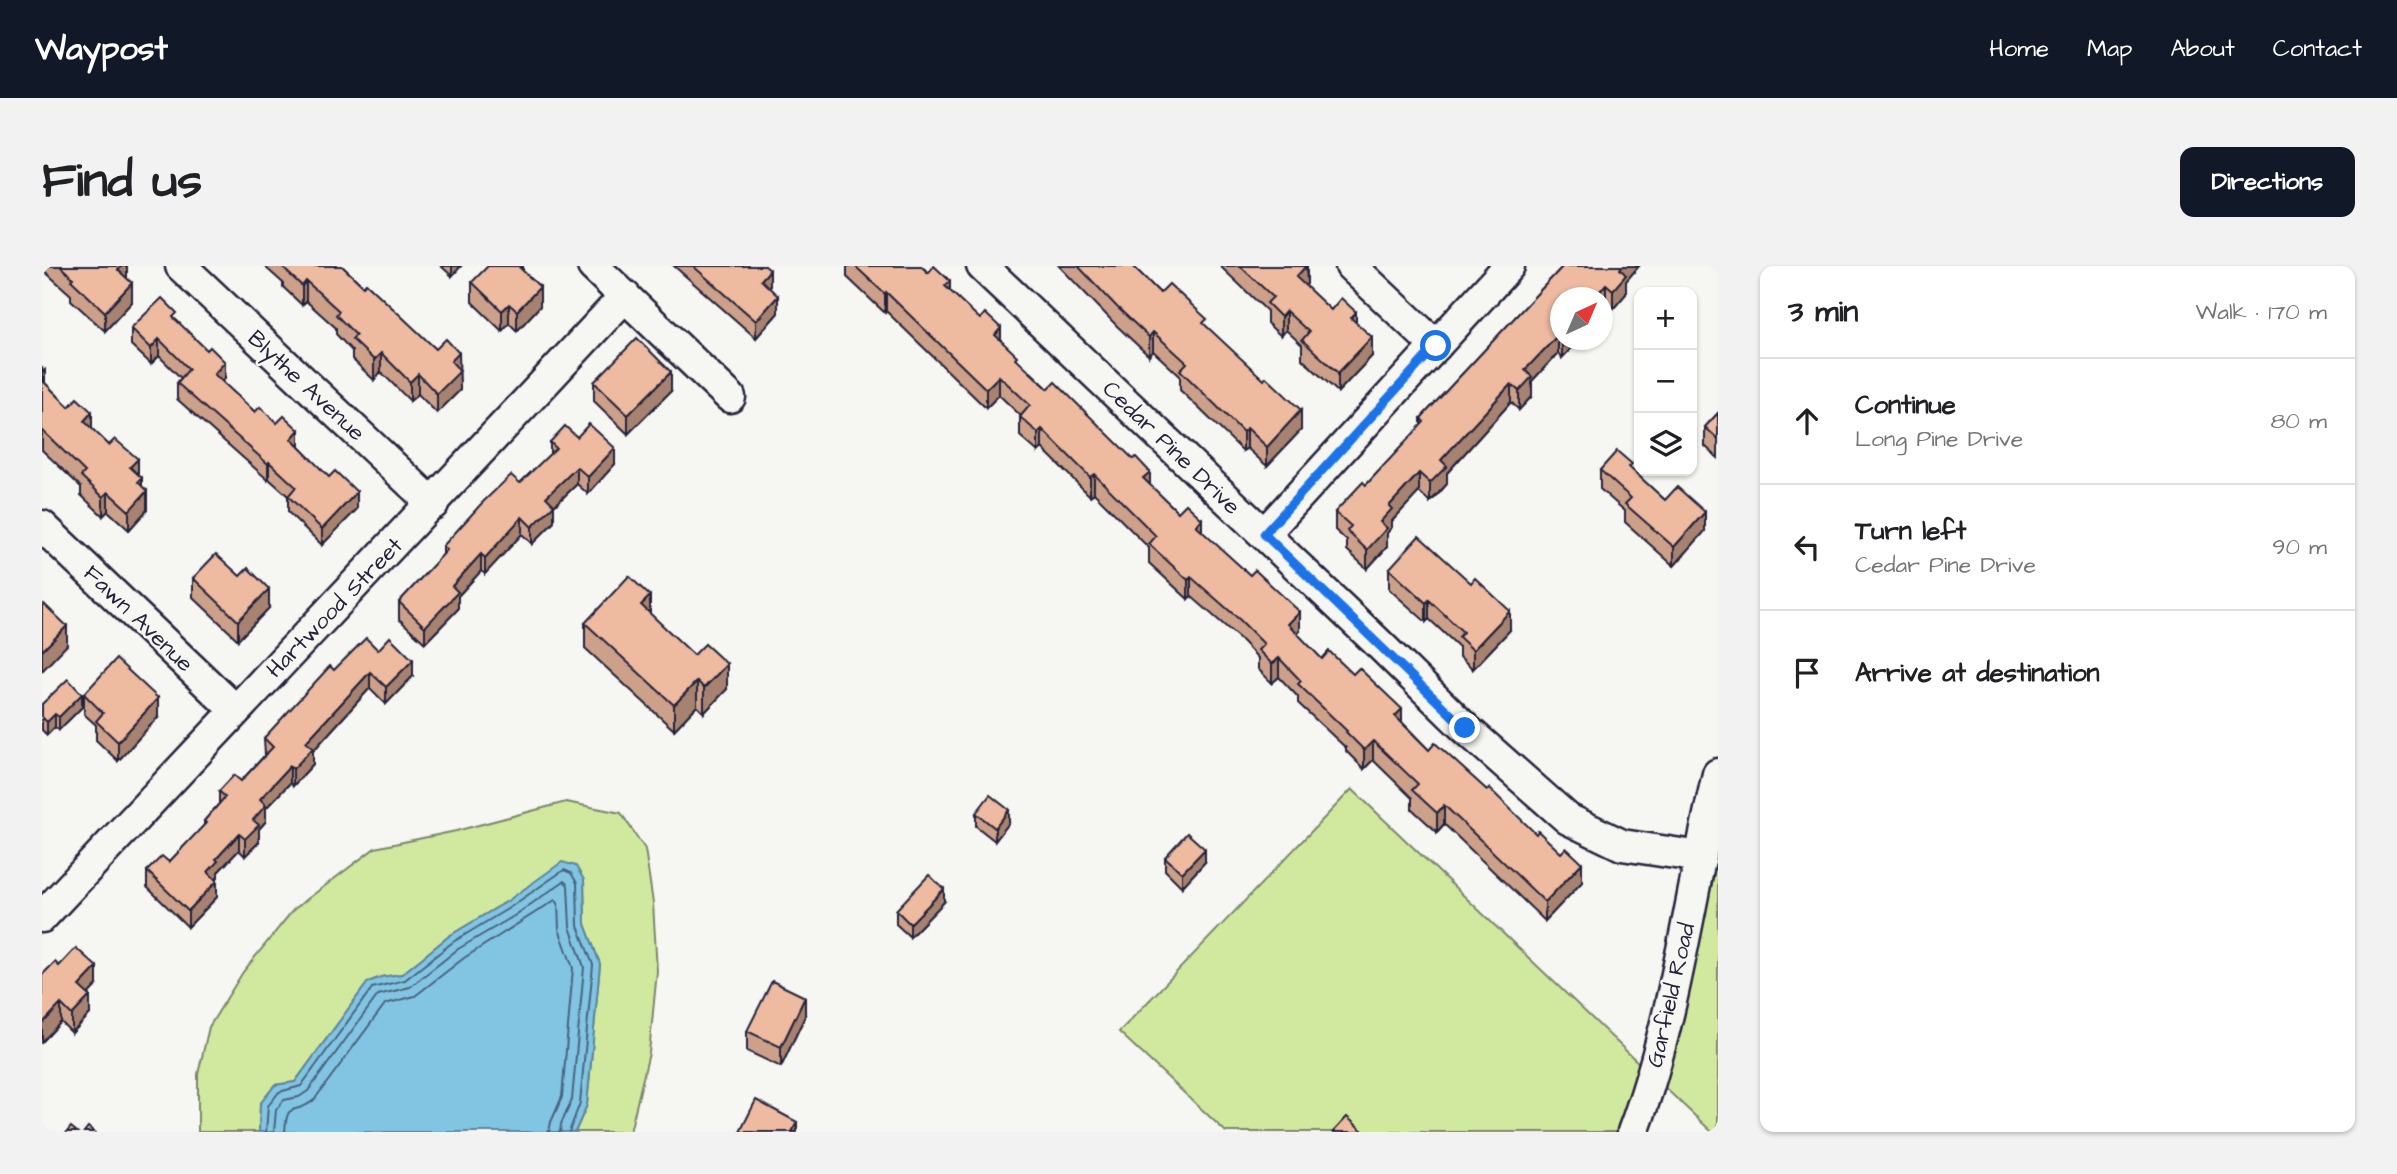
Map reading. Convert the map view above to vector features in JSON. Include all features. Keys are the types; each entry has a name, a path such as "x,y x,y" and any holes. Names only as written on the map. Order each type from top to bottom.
{"street":[{"name":"Blythe Avenue","path":"181,266 433,503"},
{"path":"593,266 730,397"},
{"name":"Cedar Pine Drive","path":"982,266 1465,728 1568,819 1622,845 1701,857"},
{"path":"1351,266 1436,346"},
{"path":"1264,534 1509,266"},
{"name":"Hartwood Street","path":"42,917 625,296"},
{"name":"Fawn Avenue","path":"42,526 235,710"},
{"name":"Garfield Road","path":"1633,1132 1648,1092 1669,1010 1718,774"}],"green space":[{"path":"1352,789 1643,1067 1622,1132 1226,1132 1119,1032"},
{"path":"566,802 621,813 645,849 653,903 657,971 649,1053 630,1132 575,1132 587,1105 600,964 585,924 584,880 506,902 449,936 402,974 368,982 295,1082 275,1085 260,1104 259,1132 198,1132 198,1074 209,1027 243,972 293,910 375,848 456,831"},
{"path":"1718,828 1718,1132 1712,1132 1661,1084"}],"water":[{"path":"562,862 576,866 584,880 585,924 600,964 587,1105 575,1132 259,1132 260,1104 275,1085 295,1082 368,982 402,974 449,936 506,902"}],"building":[{"path":"60,266 122,266 118,270 132,283 105,312"},
{"path":"284,266 342,266 363,286 366,283 436,349 446,339 459,353 451,361 460,371 437,394 418,374 410,382 381,353 374,360 352,339 356,335 336,315 339,311 306,281 302,286"},
{"path":"488,266 518,266 540,287 517,311 509,304 502,311 472,282"},
{"path":"693,266 765,266 770,270 761,280 778,296 756,321"},
{"path":"855,266 921,266 928,273 934,266 950,281 945,286 980,319 985,313 1001,328 995,335 1017,356 1015,358 1048,389 1055,382 1133,459 1136,457 1150,472 1143,478 1178,512 1186,504 1202,519 1196,526 1250,575 1255,570 1300,612 1288,624 1322,659 1329,651 1353,674 1359,668 1402,709 1395,716 1429,750 1435,743 1487,790 1489,788 1536,834 1538,831 1561,853 1566,848 1582,863 1545,902 1444,805 1437,813 1412,790 1418,784 1373,741 1364,750 1298,684 1301,681 1279,658 1272,664 1258,650 1264,644 1191,577 1188,580 1149,544 1156,536 1094,474 1090,477 1042,429 1038,433 1020,417 1030,405 999,376 986,389 886,292 885,294"},
{"path":"1078,266 1133,266 1160,293 1169,284 1207,319 1203,323 1264,380 1266,377 1301,410 1267,447 1247,428 1243,432 1180,370 1187,363 1153,332 1149,337"},
{"path":"1240,266 1306,266 1296,277 1331,310 1341,298 1356,312 1351,318 1372,337 1338,373 1302,340 1309,332 1286,311 1281,317 1267,303 1273,297"},
{"path":"1563,266 1623,266 1620,269 1626,275 1613,290 1613,287 1606,284 1603,287 1550,287 1550,343 1525,370 1532,377 1519,391 1511,384 1441,460 1447,466 1430,483 1419,473 1389,506 1392,509 1380,522 1387,528 1367,550 1347,531 1351,526 1335,512 1363,482 1366,485 1424,422 1421,418"},
{"path":"162,298 177,313 173,317 207,350 210,347 225,362 214,374 255,412 260,407 277,423 284,416 299,430 291,439 329,477 335,471 357,492 322,529 288,496 296,487 177,383 189,369 159,339 151,348 131,328"},
{"path":"637,338 671,372 628,415 594,382"},
{"path":"42,380 69,407 77,398 92,412 84,421 109,445 115,439 138,459 130,467 142,478 138,482 147,491 129,511 108,492 103,497 81,476 85,472 42,430"},
{"path":"1718,413 1718,439 1705,427"},
{"path":"589,424 615,448 588,477 577,467 546,497 554,505 532,527 522,517 485,558 481,554 452,586 458,592 425,627 399,602 447,550 443,546 511,475 520,483 556,448 550,442 565,426 577,437"},
{"path":"1617,451 1632,464 1629,467 1634,472 1634,476 1639,476 1665,500 1677,487 1705,512 1674,547 1625,504 1631,498 1600,470"},
{"path":"1419,536 1471,583 1475,578 1510,611 1473,650 1459,637 1463,632 1429,600 1426,603 1389,569"},
{"path":"216,554 240,576 248,568 269,589 238,621 193,578"},
{"path":"629,576 650,596 641,605 694,655 705,644 727,664 704,688 697,681 674,705 585,623"},
{"path":"44,604 67,626 42,651 42,606"},
{"path":"390,637 413,660 386,687 370,672 306,742 313,748 293,769 290,766 260,799 266,805 253,820 259,825 245,839 239,834 216,859 218,861 208,872 217,881 188,911 147,871 162,856 169,862 206,823 204,821 225,797 219,791 234,775 241,781 273,747 264,738 330,666 334,670 366,638 378,650"},
{"path":"116,659 158,698 118,742 96,721 103,713 84,694"},
{"path":"68,679 82,694 59,717 55,714 47,722 42,717 42,704"},
{"path":"990,795 1009,810 995,828 976,813"},
{"path":"1187,833 1205,849 1182,873 1165,857"},
{"path":"929,875 944,889 910,924 896,910"},
{"path":"76,948 97,967 79,986 90,996 72,1015 61,1004 42,1024 42,975 55,962 59,966"},
{"path":"772,981 805,997 781,1047 747,1031"},
{"path":"756,1100 797,1122 792,1132 740,1132"},
{"path":"1347,1117 1364,1132 1333,1132"}],"route":[{"path":"1436,346 1264,534 1465,728"}]}
